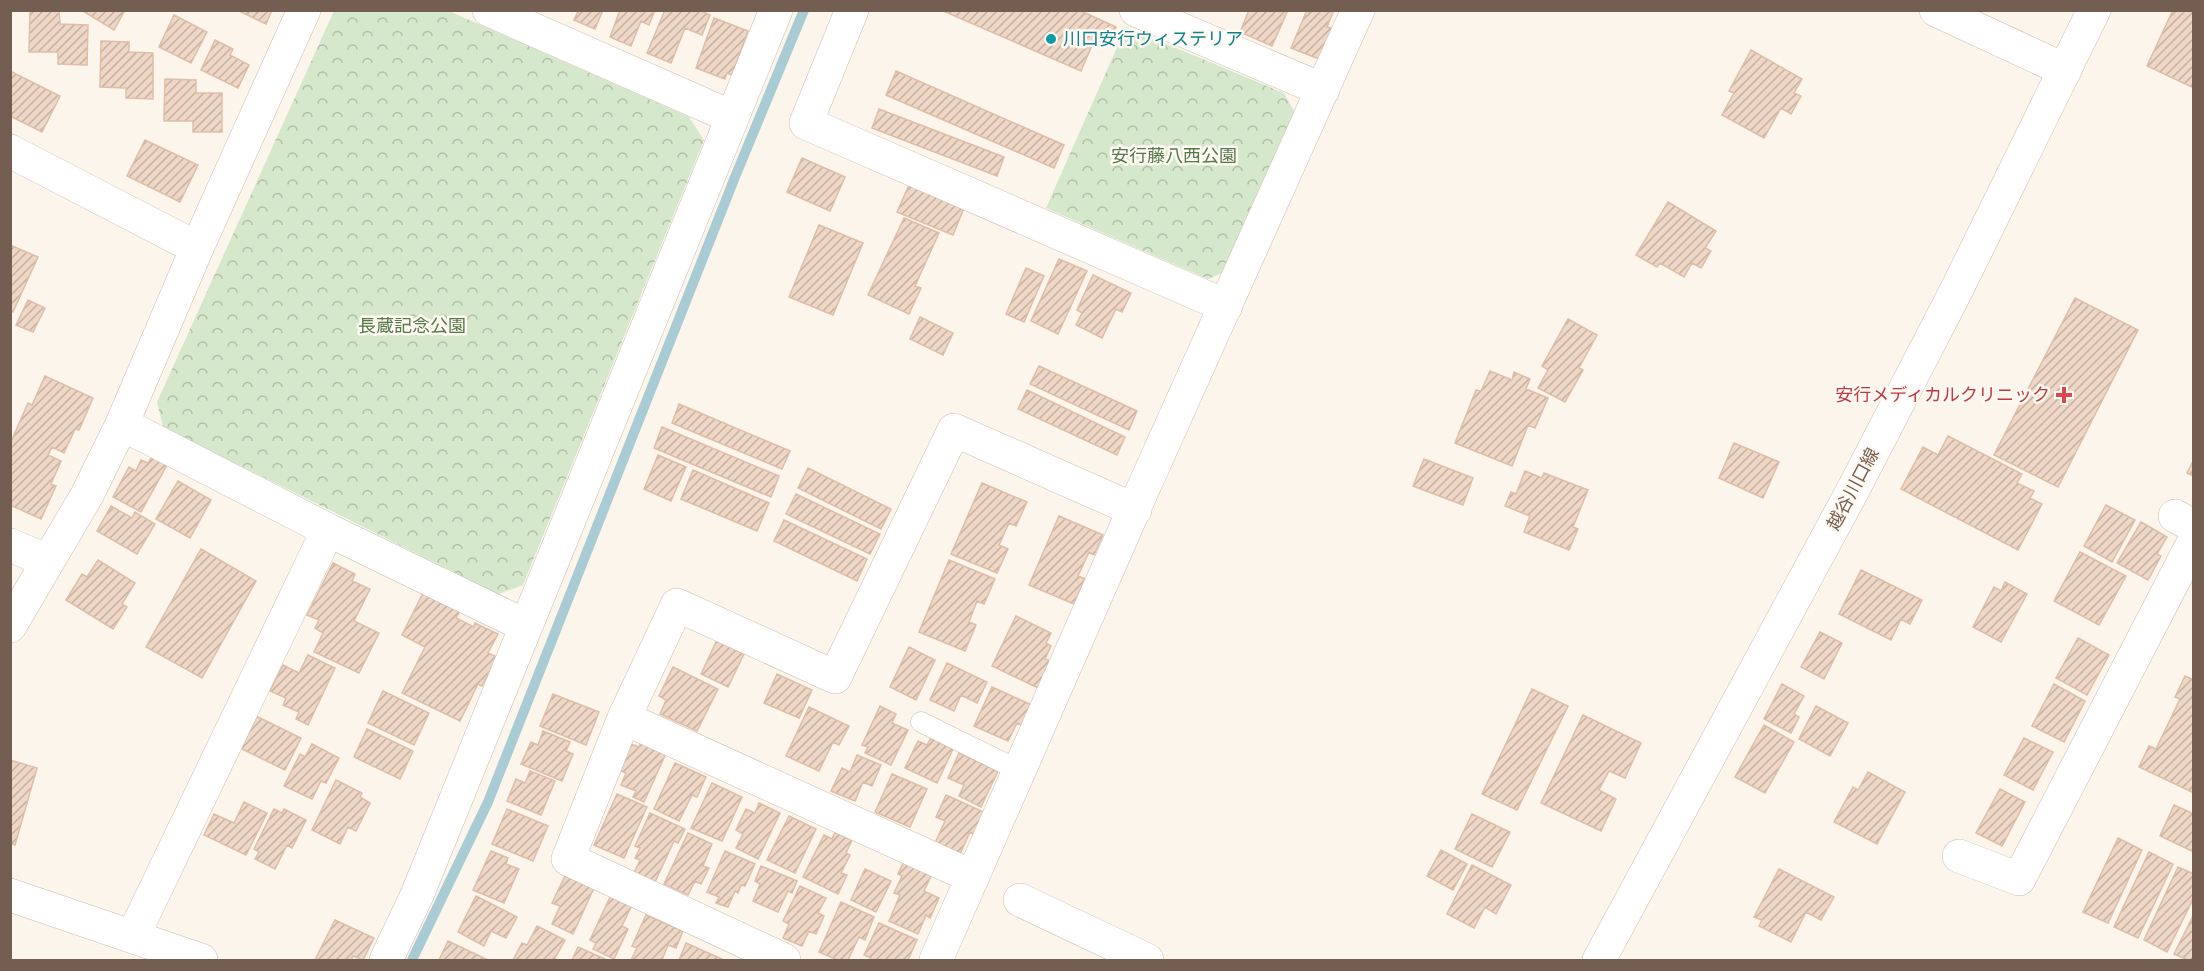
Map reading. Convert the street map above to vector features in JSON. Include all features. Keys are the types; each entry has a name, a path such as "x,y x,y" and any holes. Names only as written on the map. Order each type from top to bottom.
{"street":[{"path":"10,626 87,495 123,424 197,248 304,10"},
{"path":"489,10 732,117"},
{"path":"386,960 417,895 776,10"},
{"path":"852,10 806,123 1226,306"},
{"path":"1136,10 1323,90"},
{"path":"936,960 1358,10"},
{"path":"1936,10 2065,70"},
{"name":"越谷川口線","path":"1599,960 1865,467 1957,289 2094,10"},
{"path":"10,152 197,248"},
{"path":"123,424 328,530 526,626"},
{"path":"784,960 568,860 624,718 677,605 835,677 954,430 1135,510"},
{"path":"1959,856 2019,879 2187,528"},
{"path":"133,936 328,530"},
{"path":"10,545 47,561"},
{"path":"624,718 973,877"},
{"path":"10,895 201,960"},
{"path":"1020,900 1148,960"}],"lane":[{"path":"921,722 1020,771"}],"green space":[{"name":"長蔵記念公園","path":"334,11 449,11 689,117 704,140 523,585 498,594 163,427 157,402"},
{"name":"安行藤八西公園","path":"1126,27 1284,93 1297,117 1227,271 1208,279 1046,208"}],"building":[{"path":"30,10 59,11 60,24 88,25 87,65 58,64 58,52 29,52"},
{"path":"81,10 125,10 114,30"},
{"path":"237,10 272,10 266,24"},
{"path":"576,10 603,10 595,29 574,20 578,11"},
{"path":"620,10 655,10 649,25 641,21 631,46 610,37"},
{"path":"665,10 699,10 710,15 702,35 685,28 671,63 647,53"},
{"name":"川口安行ウィステリア","path":"941,10 1079,10 1116,27 1110,42 1096,36 1081,71"},
{"path":"1249,10 1288,10 1272,46 1240,32"},
{"path":"1307,10 1334,10 1327,27 1332,28 1319,59 1291,48"},
{"path":"2173,10 2194,10 2194,88 2147,66"},
{"path":"174,15 207,32 191,63 159,47"},
{"path":"714,18 748,31 732,75 727,73 725,79 696,68"},
{"path":"215,40 233,49 230,55 249,65 238,88 201,70"},
{"path":"101,41 129,42 129,52 153,53 153,99 126,98 126,88 100,87"},
{"path":"1751,50 1802,79 1794,93 1801,96 1791,114 1781,108 1764,138 1722,115 1734,93 1729,91"},
{"path":"10,71 60,96 42,132 10,116"},
{"path":"896,71 1064,145 1054,168 886,95"},
{"path":"165,79 196,80 196,93 222,93 222,132 193,132 193,121 164,121"},
{"path":"879,109 1004,157 997,176 872,128"},
{"path":"145,140 198,165 180,202 127,176"},
{"path":"802,158 845,177 830,211 787,192"},
{"path":"909,185 964,208 953,235 897,212"},
{"path":"1668,202 1716,231 1705,248 1711,251 1701,268 1692,263 1684,277 1660,263 1657,267 1636,255"},
{"path":"904,218 939,233 915,286 921,288 909,314 868,295"},
{"path":"819,225 863,243 833,315 789,297"},
{"path":"10,245 38,257 13,312 10,310"},
{"path":"1059,259 1087,271 1058,334 1031,321"},
{"path":"1026,268 1044,276 1024,322 1006,314"},
{"path":"1093,275 1131,293 1122,312 1116,309 1102,338 1076,325 1082,313 1077,310"},
{"path":"2075,298 2138,330 2058,487 1994,455"},
{"path":"28,300 45,308 33,332 16,325"},
{"path":"920,317 953,333 943,355 910,339"},
{"path":"1568,319 1597,335 1579,368 1583,370 1565,402 1538,388 1548,370 1542,366"},
{"path":"1039,366 1137,411 1129,430 1030,384"},
{"path":"1490,371 1512,380 1514,372 1530,379 1526,389 1548,398 1535,428 1528,425 1512,466 1455,443 1476,390 1481,391"},
{"path":"45,376 93,398 79,430 75,429 64,453 52,447 48,455 61,461 51,484 56,486 41,519 10,505 10,444 28,403 32,405"},
{"path":"1027,390 1125,437 1117,455 1018,409"},
{"path":"679,404 790,451 782,469 672,423"},
{"path":"662,427 779,476 771,497 654,448"},
{"path":"1948,436 2022,474 2017,483 2034,491 2030,498 2042,504 2018,550 1901,489 1923,447 1938,455"},
{"path":"1734,443 1779,462 1763,498 1719,478"},
{"path":"658,455 686,467 671,501 644,489"},
{"path":"152,457 167,465 141,512 113,497 129,467 136,471 141,460 148,463"},
{"path":"1424,459 1473,478 1463,505 1413,486"},
{"path":"2194,459 2194,476 2187,473"},
{"path":"808,468 891,509 881,529 798,488"},
{"path":"693,470 769,503 757,531 681,499"},
{"path":"1525,471 1542,478 1544,473 1588,490 1573,527 1578,529 1569,550 1524,532 1530,516 1505,506 1511,492 1516,494"},
{"path":"178,481 211,500 190,538 156,519"},
{"path":"982,483 1027,502 1016,526 1009,523 999,545 1008,549 997,573 951,554"},
{"path":"796,494 880,534 870,554 786,514"},
{"path":"2106,505 2135,520 2112,562 2084,546"},
{"path":"111,506 132,518 135,512 155,524 137,554 97,531"},
{"path":"1059,516 1103,535 1094,555 1089,552 1078,576 1085,579 1074,604 1029,585"},
{"path":"784,520 867,559 857,581 774,541"},
{"path":"2141,522 2167,537 2157,554 2161,556 2148,580 2117,563"},
{"path":"201,549 256,581 202,678 146,647"},
{"path":"2080,552 2126,576 2099,625 2054,601"},
{"path":"98,560 135,583 122,604 127,607 113,629 66,600 82,574 87,577"},
{"path":"949,560 995,579 984,604 977,601 969,622 976,625 965,651 919,632"},
{"path":"333,563 355,574 352,581 370,589 354,621 379,633 359,673 314,652 323,633 315,628 319,620 307,615"},
{"path":"1861,570 1922,600 1910,624 1901,619 1891,640 1839,614"},
{"path":"2005,582 2027,594 2001,642 1973,627 1994,587 2001,591"},
{"path":"423,593 460,611 456,618 474,627 475,623 498,634 488,653 497,657 482,686 478,684 460,721 402,693 425,647 402,635"},
{"path":"1016,616 1051,633 1046,643 1051,646 1045,659 1051,661 1038,688 992,666"},
{"path":"1820,632 1842,643 1824,679 1801,667"},
{"path":"2078,638 2109,655 2087,695 2056,678"},
{"path":"717,640 744,654 728,687 701,674"},
{"path":"909,647 935,660 916,700 890,687"},
{"path":"308,655 335,668 308,725 296,719 299,712 283,705 286,698 270,691 283,665 299,673"},
{"path":"947,663 987,682 977,703 961,695 954,711 930,700"},
{"path":"673,667 718,689 697,731 660,714 666,700 659,696"},
{"path":"777,674 812,690 799,718 764,703"},
{"path":"2185,676 2194,680 2194,793 2139,767 2149,746 2156,749 2180,699 2175,697"},
{"path":"1782,684 1804,696 1794,714 1799,717 1791,733 1764,719"},
{"path":"2054,684 2085,701 2064,742 2032,726"},
{"path":"992,687 1036,707 1027,728 1017,723 1008,741 974,726"},
{"path":"1532,689 1568,706 1517,810 1482,794"},
{"path":"383,691 429,713 414,745 368,723"},
{"path":"553,694 599,712 586,745 540,726"},
{"path":"880,706 896,714 892,723 908,730 891,765 865,753 868,747 862,745"},
{"path":"1816,706 1848,723 1830,756 1799,739"},
{"path":"809,707 849,726 839,745 833,742 819,771 786,756"},
{"path":"1583,715 1641,743 1625,778 1609,771 1599,790 1616,799 1601,831 1541,803"},
{"path":"256,716 301,738 285,770 240,748"},
{"path":"1764,725 1794,742 1765,793 1735,777"},
{"path":"367,729 413,751 400,779 354,757"},
{"path":"543,731 570,742 566,751 573,754 562,781 521,764 531,742 538,745"},
{"path":"931,738 953,749 937,783 905,768 918,741 927,745"},
{"path":"2024,738 2053,752 2033,790 2004,775"},
{"path":"642,740 667,751 644,802 633,797 636,791 621,785 626,773 619,770 631,744 639,747"},
{"path":"312,744 339,758 326,783 321,781 312,799 284,786 300,754 305,757"},
{"path":"959,753 998,771 981,807 959,796 964,785 948,778"},
{"path":"857,755 881,765 872,786 863,782 855,801 831,791 842,768 850,772"},
{"path":"10,760 37,768 15,845 10,843"},
{"path":"675,763 706,777 697,797 692,795 679,821 654,809"},
{"path":"530,771 555,781 541,815 507,801 516,779 525,783"},
{"path":"1868,772 1905,792 1877,844 1834,822 1853,787 1858,790"},
{"path":"892,774 927,789 910,827 875,812"},
{"path":"336,780 362,793 360,797 370,803 356,831 348,827 340,844 312,830"},
{"path":"712,783 742,797 722,841 691,828"},
{"path":"2000,789 2025,802 2002,846 1976,833"},
{"path":"617,794 647,807 624,858 594,845"},
{"path":"946,795 986,813 976,835 970,832 960,854 935,843 945,821 936,817"},
{"path":"244,802 267,813 246,855 204,835 214,814 234,823"},
{"path":"759,803 780,813 758,859 736,848 743,834 736,830 746,809 755,813"},
{"path":"2174,805 2194,814 2194,852 2160,836"},
{"path":"274,809 282,813 284,809 306,820 292,848 287,845 275,869 255,859 259,852 254,849"},
{"path":"507,809 548,826 533,861 492,844"},
{"path":"650,813 685,829 678,843 674,841 655,882 634,873 640,860 635,858 640,848 635,846"},
{"path":"1472,814 1510,832 1492,867 1455,849"},
{"path":"789,816 816,829 795,873 767,860"},
{"path":"835,832 852,840 846,853 850,855 841,873 847,875 838,894 803,877 824,835 832,839"},
{"path":"688,833 712,844 703,866 709,868 701,884 695,881 688,895 664,884"},
{"path":"2118,838 2142,850 2108,923 2083,912"},
{"path":"1441,850 1467,864 1453,890 1427,876"},
{"path":"491,851 508,858 506,864 519,869 504,903 473,890"},
{"path":"725,851 755,864 745,886 741,885 738,893 735,891 728,907 716,903 719,897 707,892"},
{"path":"2149,852 2173,864 2138,938 2114,927"},
{"path":"904,861 932,874 924,891 939,898 930,918 926,915 918,934 889,921 900,895 894,893 902,876 898,874"},
{"path":"1472,865 1511,885 1496,914 1485,907 1474,928 1447,914"},
{"path":"761,866 797,881 792,893 788,891 778,912 753,901 760,884 755,881"},
{"path":"2178,867 2194,874 2194,897 2167,952 2144,940"},
{"path":"865,869 891,881 876,912 851,900"},
{"path":"1779,869 1834,897 1821,920 1806,912 1791,942 1759,926 1762,920 1754,917"},
{"path":"565,876 594,888 573,934 552,924 560,906 552,903"},
{"path":"800,886 826,898 818,913 824,916 816,934 809,931 802,946 783,938 789,924 783,921"},
{"path":"611,895 632,905 622,926 628,929 614,959 593,949 596,943 590,940"},
{"path":"476,896 517,917 506,938 491,931 484,946 458,932"},
{"path":"841,902 874,917 865,940 859,937 848,960 838,960 819,952"},
{"path":"2194,914 2194,960 2188,960 2174,954"},
{"path":"646,915 683,931 676,948 668,945 662,960 631,960 637,948 632,946"},
{"path":"335,920 374,938 363,960 353,956 351,960 315,960"},
{"path":"879,923 917,940 908,960 870,960 871,958 864,955"},
{"path":"537,926 565,940 554,960 513,960 522,943 527,945"},
{"path":"448,941 488,960 439,960"},
{"path":"686,943 724,960 679,960"},
{"path":"578,947 607,960 572,960"}],"waterway":[{"path":"412,960 488,802 735,177 804,10"}],"place":[{"name":"川口安行ウィステリア","path":"1051,39"},
{"name":"安行メディカルクリニック","path":"2064,395"}]}
